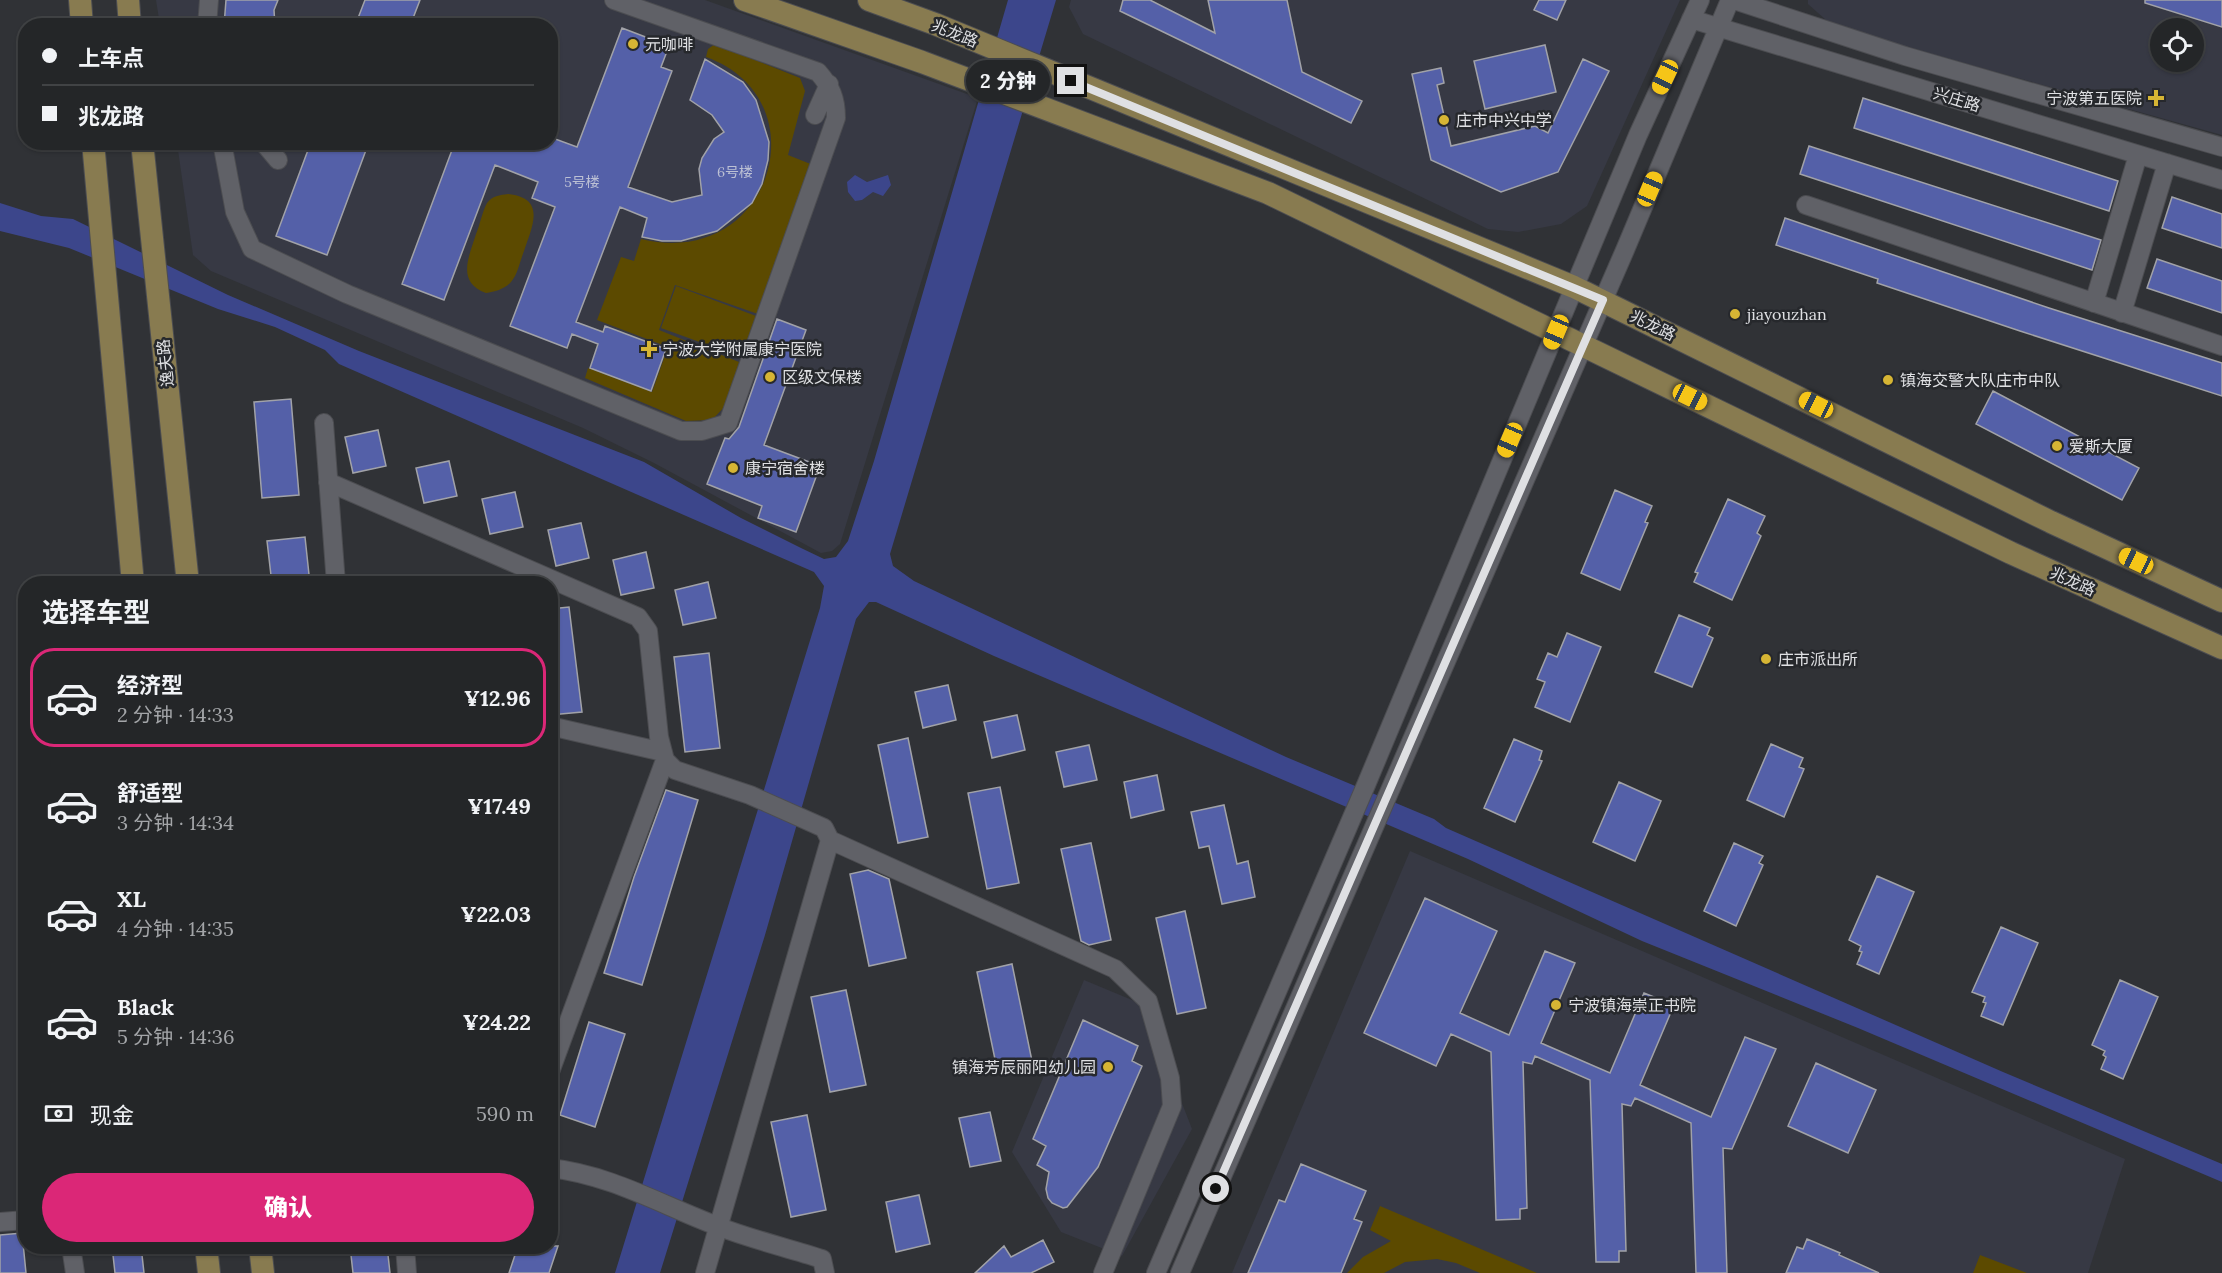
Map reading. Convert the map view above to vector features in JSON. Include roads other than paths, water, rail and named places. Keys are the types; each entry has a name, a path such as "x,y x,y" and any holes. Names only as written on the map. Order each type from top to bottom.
{"main road":[{"path":"80,0 81,18"},
{"path":"128,0 129,18"},
{"name":"兆龙路","path":"745,0 922,62 1075,122 1268,193 2012,553 2222,648"},
{"name":"兆龙路","path":"869,0 934,24 1574,287 2051,522 2222,601"},
{"path":"94,150 132,576"},
{"name":"逸夫路","path":"143,150 187,576"},
{"path":"207,1254 209,1273"},
{"path":"262,1254 263,1273"}],"street":[{"path":"208,18 209,0"},
{"path":"223,150 235,212 252,249 347,294 681,431 702,431 728,423 836,118 836,101 829,84 818,72 614,0"},
{"path":"1156,1273 1366,785 1638,135 1700,0"},
{"path":"1180,1273 1386,794 1603,300 1718,27 1732,0"},
{"name":"兴庄路","path":"1732,0 1905,56 2222,147"},
{"name":"兴庄路","path":"1691,19 2222,180"},
{"path":"815,115 829,84"},
{"path":"270,150 278,160"},
{"path":"2094,303 2138,154"},
{"path":"2122,313 2167,163"},
{"path":"1806,205 2222,346"},
{"path":"324,423 335,576"},
{"path":"328,482 544,576"},
{"path":"558,582 638,617 648,631 664,756 558,1050"},
{"path":"558,728 664,756 675,770 750,795 824,828 830,840 1115,969 1148,1001 1168,1068 1172,1106 1103,1273"},
{"path":"705,1273 830,840"},
{"path":"558,1169 582,1171 720,1227 822,1259 825,1273"},
{"path":"0,1222 18,1221"},
{"path":"72,1254 75,1273"},
{"path":"406,1254 407,1273"}],"water":[{"path":"1008,0 1056,0 890,554 893,566 914,581 1286,757 1434,819 1446,828 2003,1072 2222,1164 2222,1182 1858,1028 1642,941 1468,859 994,656 876,602 869,602 856,619 765,935 660,1273 615,1273 820,608 824,586 814,572 339,364 325,350 275,327 218,309 69,248 0,231 0,203 41,216 73,219 228,295 359,351 644,462 741,518 801,548 824,559 836,557 848,541 874,461"},
{"path":"855,175 867,182 888,175 891,185 883,196 873,192 862,200 855,201 848,192 847,182"}],"place":[{"name":"元咖啡","path":"633,44"},
{"name":"宁波第五医院","path":"2156,98"},
{"name":"庄市中兴中学","path":"1444,120"},
{"name":"jiayouzhan","path":"1735,314"},
{"name":"宁波大学附属康宁医院","path":"649,349"},
{"name":"区级文保楼","path":"770,377"},
{"name":"镇海交警大队庄市中队","path":"1888,380"},
{"name":"爱斯大厦","path":"2057,446"},
{"name":"康宁宿舍楼","path":"733,468"},
{"name":"庄市派出所","path":"1766,659"},
{"name":"宁波镇海崇正书院","path":"1556,1005"},
{"name":"镇海芳辰丽阳幼儿园","path":"1108,1067"}]}
